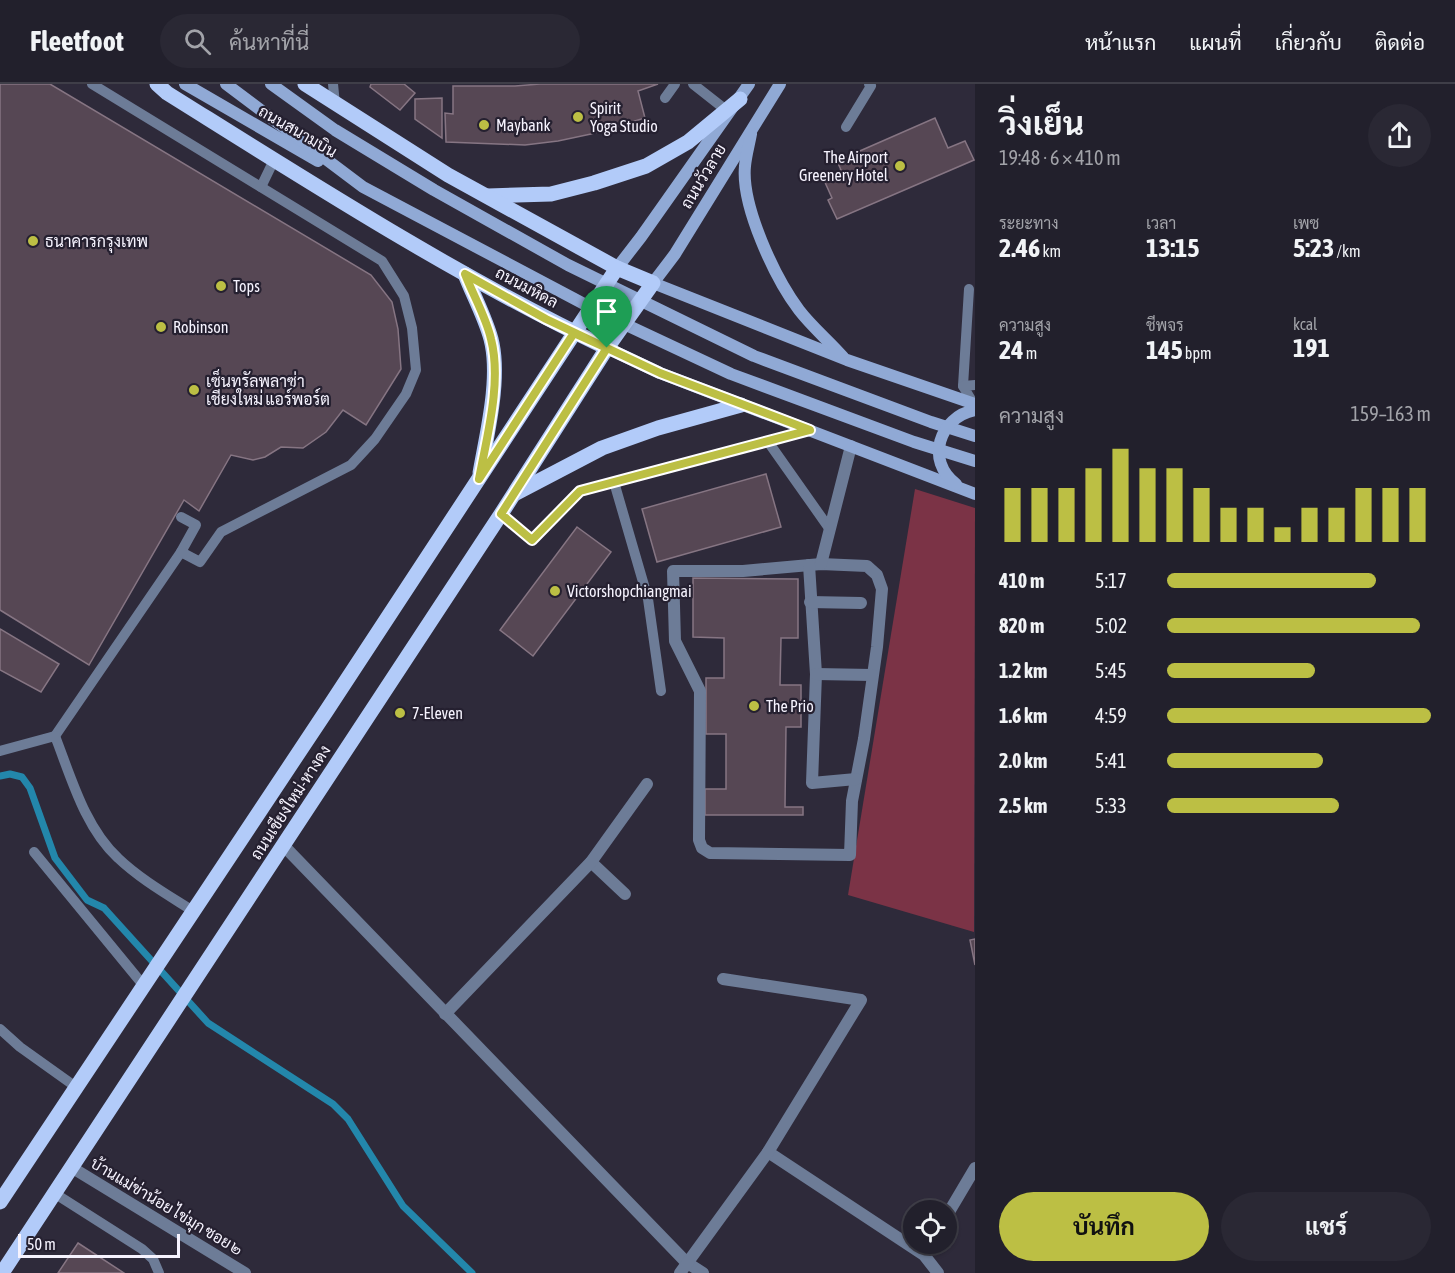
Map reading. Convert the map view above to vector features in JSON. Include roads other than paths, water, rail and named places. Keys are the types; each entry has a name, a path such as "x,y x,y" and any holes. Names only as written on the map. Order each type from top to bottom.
{"main road":[{"path":"152,84 162,89"},
{"name":"ถนนสนามบิน","path":"185,84 363,187"},
{"name":"ถนนมหิดล","path":"226,84 363,187 603,314 731,374 914,442 975,461"},
{"path":"271,84 335,130 424,184 568,265 754,356 931,422 975,436"},
{"path":"305,84 448,175 617,268 847,360 974,406"},
{"name":"ถนนวัวลาย","path":"617,268 749,84"},
{"name":"ถนนวัวลาย","path":"653,283 675,254 780,84"},
{"name":"ถนนมหิดล","path":"162,89 274,160 465,274 574,333 660,373 975,494"},
{"path":"486,196 551,194 646,166 688,142 740,99"},
{"path":"752,127 745,168 748,198 763,243 780,283 800,312 847,360"},
{"name":"ถนนเชียงใหม่-หางดง","path":"0,1202 617,268"},
{"path":"465,274 491,339 494,374 492,405 479,479"},
{"name":"ถนนเชียงใหม่-หางดง","path":"4,1272 515,494 607,348 653,283"},
{"path":"515,494 602,448 658,428 741,405"},
{"path":"961,489 950,480 942,468 939,453 940,439 945,428 956,417 974,406"}],"street":[{"path":"851,446 829,528 815,565 810,602 816,674 812,783 856,779"},
{"path":"815,565 867,566 877,575 882,589 877,647 864,739 852,801 850,855 710,853 702,848 699,840 700,691 675,641 673,571 743,571 815,565"},
{"path":"810,602 861,603"},
{"path":"816,674 872,675"},
{"path":"445,1014 591,862 647,784"},
{"path":"283,845 683,1268 703,1273"},
{"path":"591,862 625,894"},
{"path":"683,1268 768,1152 861,1000 723,979"},
{"path":"768,1152 903,1234"},
{"name":"บ้านแม่ข่าน้อย ไข่มุก ซอย ๒","path":"71,1167 245,1273"},
{"path":"956,1200 975,1168"},
{"path":"930,1254 938,1273"}],"lane":[{"path":"92,84 382,261 404,296 412,328 416,370 406,394 375,439 351,465 221,532 200,562 181,552"},
{"path":"333,84 335,104"},
{"path":"665,98 675,84"},
{"path":"693,84 726,110"},
{"path":"846,127 871,86 868,84"},
{"path":"261,187 274,160"},
{"path":"969,290 963,386 974,406"},
{"path":"963,386 975,385"},
{"path":"501,514 532,540 580,491 738,449 769,443 810,430"},
{"path":"769,443 829,528"},
{"path":"614,482 648,599 661,691"},
{"path":"0,750 55,736 181,552 196,525 181,517"},
{"path":"55,736 84,808 99,835 117,858 193,911"},
{"path":"34,852 144,986"},
{"path":"0,1029 20,1047 76,1088"},
{"path":"54,1193 142,1249 153,1259 159,1273"}],"waterway":[{"path":"0,776 10,774 22,777 30,788 55,858 87,900 104,908 208,1023 333,1104 348,1119 403,1206 472,1273"}],"place":[{"name":"Spirit Yoga Studio","path":"578,117"},
{"name":"Maybank","path":"484,125"},
{"name":"The Airport Greenery Hotel","path":"900,166"},
{"name":"ธนาคารกรุงเทพ","path":"33,241"},
{"name":"Tops","path":"221,286"},
{"name":"Robinson","path":"161,327"},
{"name":"เซ็นทรัลพลาซ่า เชียงใหม่ แอร์พอร์ต","path":"194,390"},
{"name":"Victorshopchiangmai","path":"555,591"},
{"name":"The Prio","path":"754,706"},
{"name":"7-Eleven","path":"400,713"}]}
